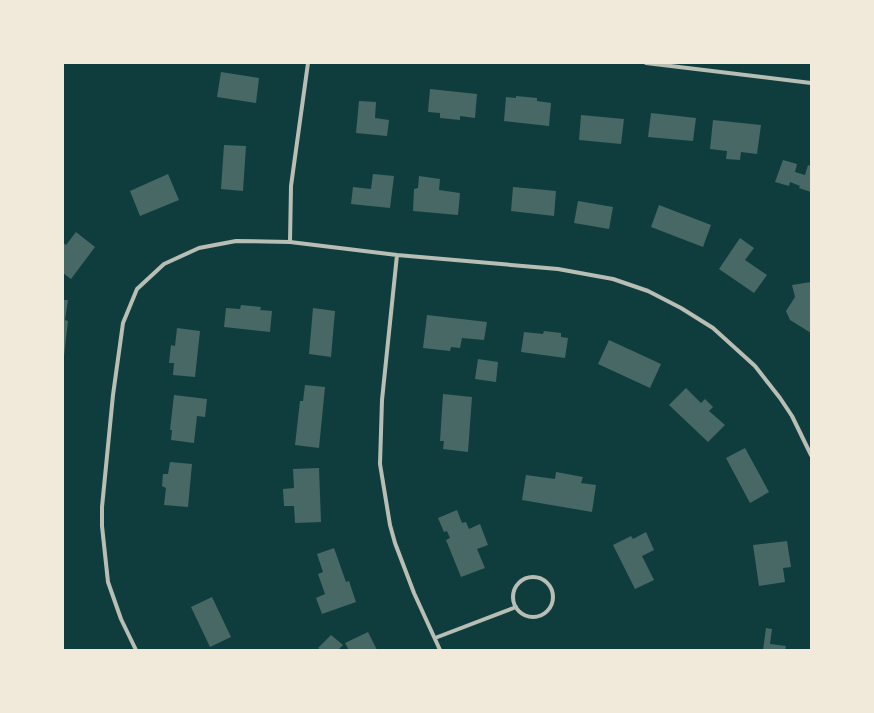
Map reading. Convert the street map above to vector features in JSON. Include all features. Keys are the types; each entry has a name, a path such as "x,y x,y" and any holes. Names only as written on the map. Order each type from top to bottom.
{"street":[{"path":"290,242 292,186 308,63"},
{"path":"646,63 811,83"},
{"path":"136,650 121,619 108,582 102,526 102,507 113,395 123,323 137,289 164,264 199,248 236,241 290,242 397,256 558,269 613,279 648,291 681,308 713,328 755,366 780,398 792,416 811,455"},
{"path":"397,256 382,400 380,464 390,525 395,543 414,593 440,650"},
{"path":"531,578 543,580 548,584 553,596 550,609 545,614 532,617 525,616 519,612 516,607 513,594 519,583 531,578"},
{"path":"435,638 516,607"}],"building":[{"path":"221,72 259,78 256,103 217,97"},
{"path":"430,89 477,94 475,118 460,116 460,120 440,118 440,113 428,112"},
{"path":"516,96 537,98 537,101 551,103 549,126 504,121 506,97 516,98"},
{"path":"359,101 376,102 375,118 389,120 387,136 356,133"},
{"path":"651,113 696,118 693,141 648,137"},
{"path":"581,115 624,119 621,144 579,140"},
{"path":"713,120 761,125 757,154 741,152 740,160 726,159 727,151 710,149"},
{"path":"224,145 246,146 243,191 221,189"},
{"path":"783,160 797,164 795,172 805,175 808,165 811,166 811,192 799,188 800,186 790,182 789,186 775,182"},
{"path":"168,174 179,200 140,216 130,191"},
{"path":"373,174 394,176 390,208 351,204 353,187 371,189"},
{"path":"419,176 440,179 439,190 460,193 458,215 413,211 414,189 418,188"},
{"path":"513,187 556,191 554,216 511,211"},
{"path":"578,201 613,207 609,229 574,223"},
{"path":"659,205 711,225 703,247 651,227"},
{"path":"76,232 95,247 71,279 63,273 63,243 66,245"},
{"path":"740,238 754,248 745,260 767,275 754,293 719,269"},
{"path":"811,282 811,333 790,320 786,311 795,297 792,285"},
{"path":"63,300 68,300 65,320 68,321 64,356"},
{"path":"241,305 261,307 260,310 272,311 270,332 224,327 226,308 240,309"},
{"path":"313,308 335,311 331,357 309,354"},
{"path":"427,315 487,322 484,340 462,338 460,348 451,347 450,351 423,348"},
{"path":"177,328 200,331 195,377 173,375 174,363 169,363 171,345 175,346"},
{"path":"544,331 561,333 561,337 568,338 565,358 521,352 524,332 543,334"},
{"path":"609,340 661,364 650,388 598,364"},
{"path":"478,359 498,362 496,382 475,379"},
{"path":"305,385 325,387 319,448 295,445 300,401 303,401"},
{"path":"686,388 701,403 705,399 713,407 709,411 725,425 708,442 669,405"},
{"path":"443,394 472,397 468,452 443,449 444,441 440,441"},
{"path":"174,395 207,399 205,417 197,416 194,443 171,440 172,430 170,430"},
{"path":"745,448 769,492 750,503 726,458"},
{"path":"170,462 192,464 188,507 164,505 166,488 162,486 163,474 168,474"},
{"path":"319,468 321,522 295,523 294,506 284,506 283,489 294,488 293,469"},
{"path":"556,472 583,477 581,483 596,485 592,512 522,500 526,475 555,479"},
{"path":"457,510 462,523 466,522 469,529 480,524 488,545 477,549 485,568 461,577 446,540 450,538 447,531 444,532 438,518"},
{"path":"646,532 654,550 642,556 654,580 635,589 613,545 631,536 633,539"},
{"path":"787,541 791,567 783,568 785,582 759,586 753,545"},
{"path":"334,548 346,582 349,581 356,602 322,614 316,598 325,594 318,574 323,572 317,554"},
{"path":"212,597 231,637 210,647 191,607"},
{"path":"766,628 772,629 770,644 786,646 785,650 763,650"},
{"path":"368,632 377,650 349,650 345,643"},
{"path":"331,635 343,645 338,650 321,650 318,648"}]}
